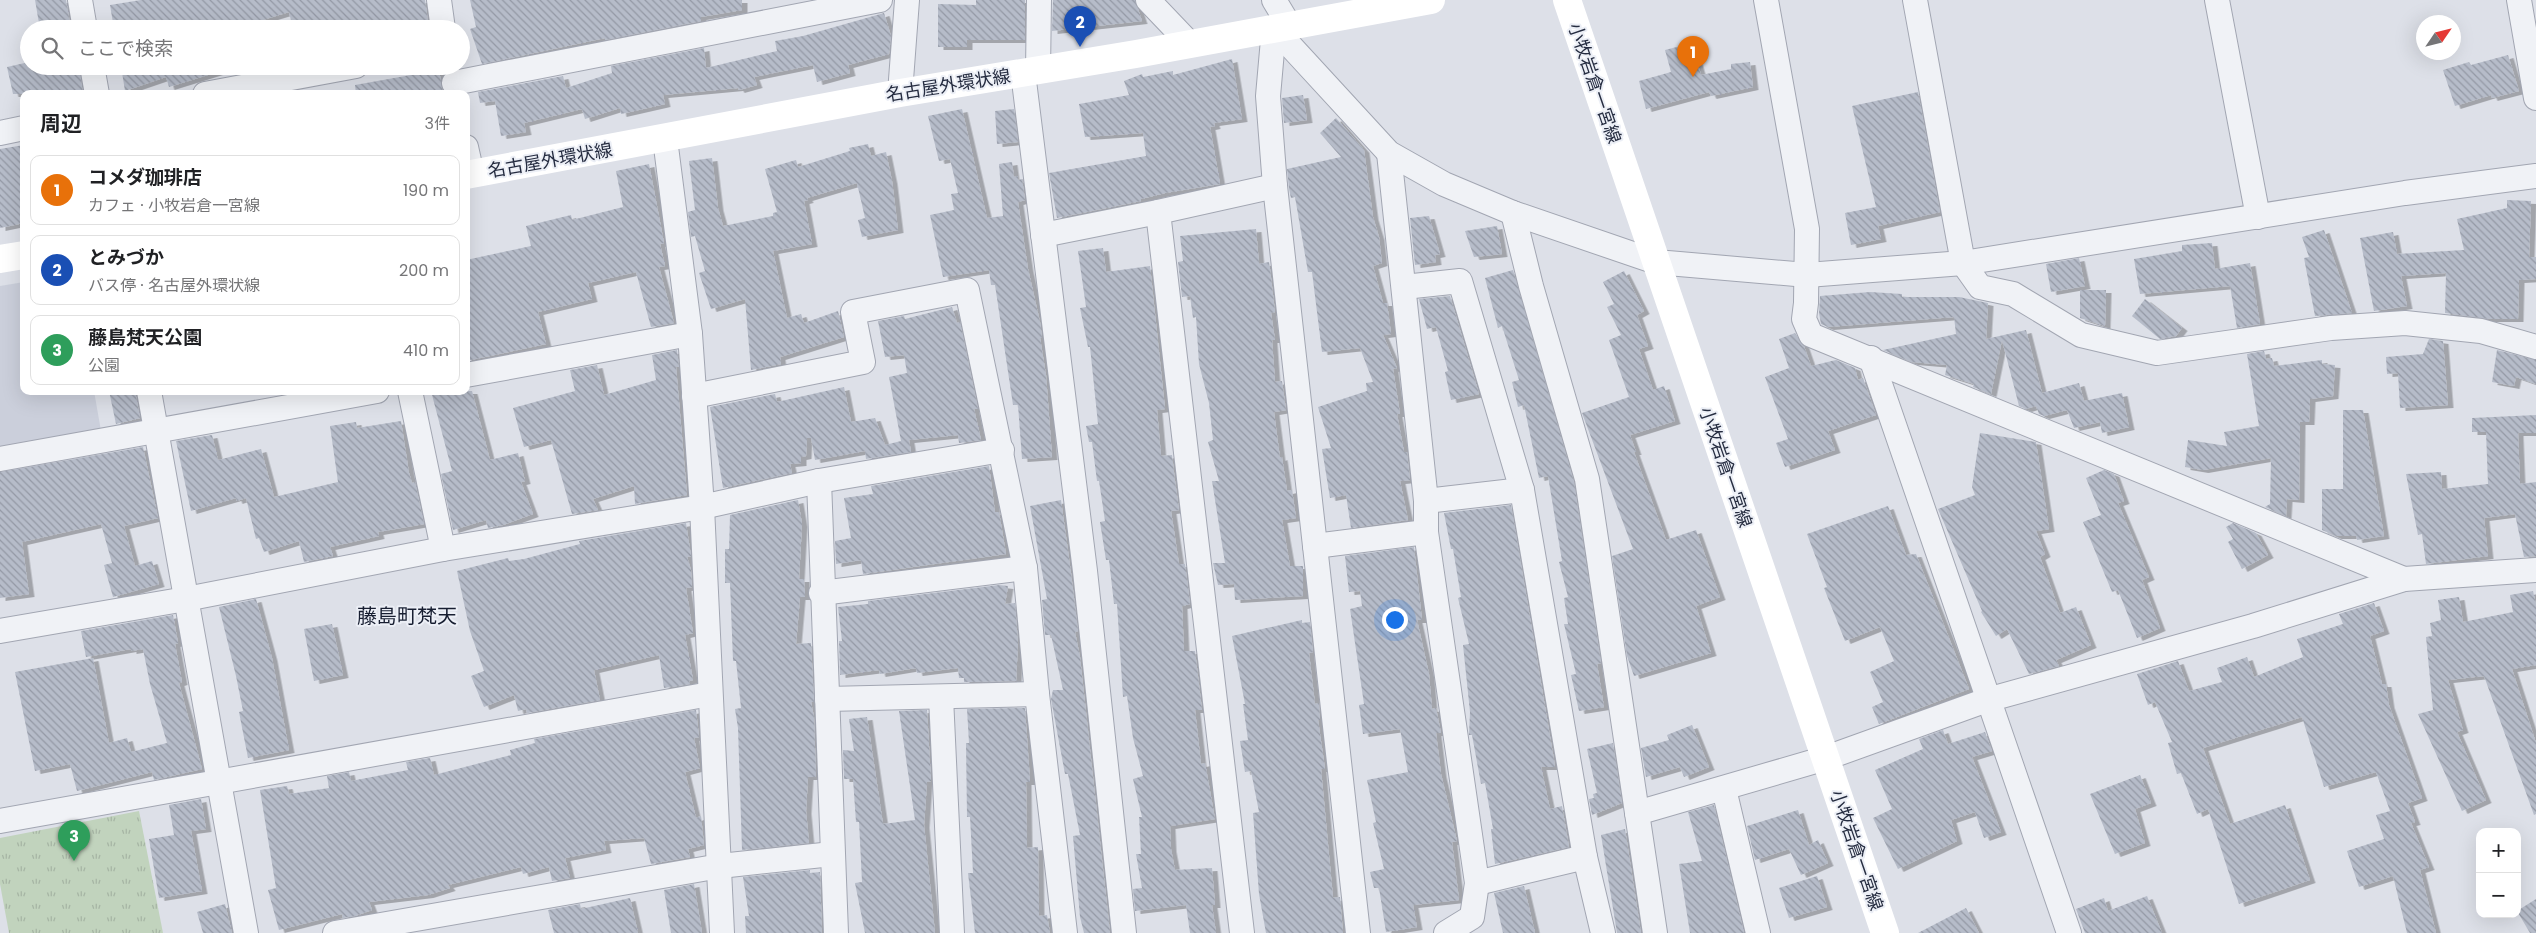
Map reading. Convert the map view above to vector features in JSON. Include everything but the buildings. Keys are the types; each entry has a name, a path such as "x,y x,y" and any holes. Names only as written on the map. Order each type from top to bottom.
{"main road":[{"name":"名古屋外環状線","path":"470,174 665,139 900,93 1030,72 1432,0"},
{"name":"小牧岩倉一宮線","path":"1567,0 1885,933"},
{"path":"0,259 20,256"}],"street":[{"path":"80,0 84,20"},
{"path":"439,0 442,20"},
{"path":"453,81 880,0"},
{"path":"900,93 907,0"},
{"path":"1039,0 1030,72 1043,235 1085,571 1124,933"},
{"path":"1148,0 1190,44"},
{"path":"1274,0 1281,26 1389,154 1444,184 1513,213 1656,262 1807,275 1963,263 2405,193 2536,176"},
{"path":"1766,0 1807,229 1807,275 1804,319 1811,335 1871,358 2404,579"},
{"path":"1915,0 1963,263 1980,288 2014,294 2081,335 2157,353 2331,328 2405,322 2481,331 2536,347"},
{"path":"2217,0 2258,217"},
{"path":"2519,0 2536,98"},
{"path":"1281,26 1268,96 1276,186 1358,933"},
{"path":"94,75 96,90"},
{"path":"227,90 307,75"},
{"path":"0,133 20,129"},
{"path":"665,139 690,334 702,507 722,933"},
{"path":"1389,154 1426,501 1426,532 1477,883 1472,917 1446,933"},
{"path":"1043,235 1276,186"},
{"path":"1158,212 1242,933"},
{"path":"1513,213 1587,479 1655,933"},
{"path":"1404,287 1460,281 1522,490 1586,857 1603,933"},
{"path":"694,396 863,362 853,312 967,290 1002,450 1025,568 1037,694 1065,933"},
{"path":"470,374 690,334"},
{"path":"1871,358 2070,933"},
{"path":"150,395 246,933"},
{"path":"0,459 354,395"},
{"path":"411,395 443,549"},
{"path":"0,632 186,599 443,549 702,507 819,481 1002,450"},
{"path":"819,481 821,593 836,933"},
{"path":"1426,501 1522,490"},
{"path":"1315,546 1426,532"},
{"path":"821,593 1025,568"},
{"path":"1637,813 1826,758 1988,700 2253,626 2404,579 2536,570"},
{"path":"0,821 710,694"},
{"path":"827,699 1037,694"},
{"path":"941,696 952,933"},
{"path":"1724,789 1758,933"},
{"path":"335,933 720,866 832,854"},
{"path":"1477,883 1586,857"}],"shaded area":[{"path":"20,283 20,395 95,395 101,431 0,448 0,286"}],"green space":[{"path":"139,811 163,933 9,933 0,884 0,838"}],"place":[{"name":"とみづか","path":"1080,47"},
{"name":"コメダ珈琲店","path":"1693,77"},
{"name":"藤島梵天公園","path":"74,861"}],"district":[{"name":"藤島町梵天","path":"407,616"}]}
